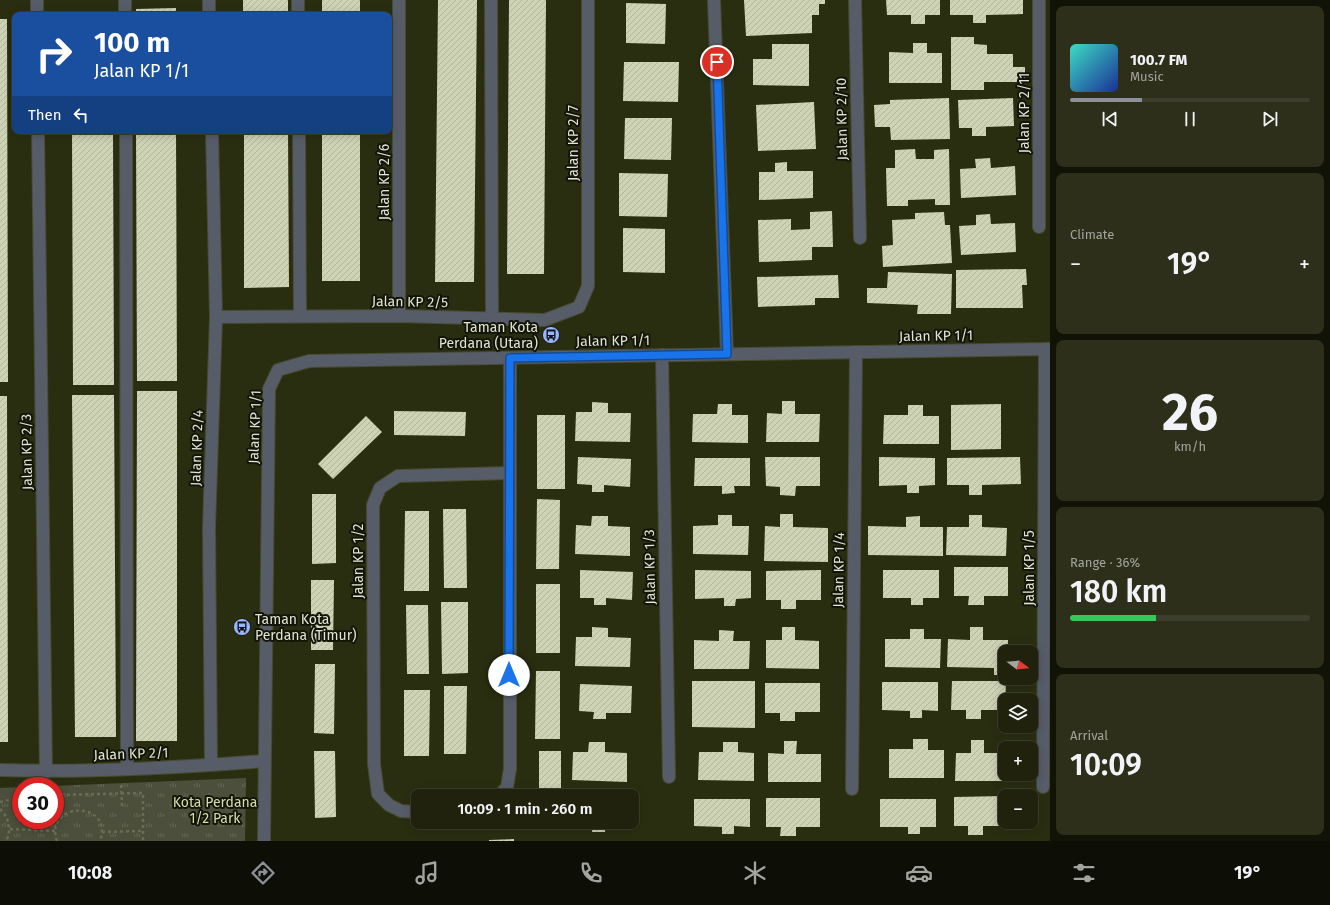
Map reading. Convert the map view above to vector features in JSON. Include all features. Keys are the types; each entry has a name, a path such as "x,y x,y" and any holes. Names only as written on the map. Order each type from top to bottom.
{"street":[{"path":"37,0 37,12"},
{"path":"126,0 126,12"},
{"path":"209,0 209,12"},
{"path":"298,0 298,12"},
{"name":"Jalan KP 2/6","path":"399,0 399,316"},
{"path":"490,0 492,318"},
{"name":"Jalan KP 2/7","path":"588,0 588,286"},
{"path":"714,0 727,354"},
{"name":"Jalan KP 2/10","path":"854,0 860,238"},
{"name":"Jalan KP 2/11","path":"1039,0 1039,227"},
{"name":"Jalan KP 2/3","path":"38,134 46,772"},
{"path":"126,134 127,769"},
{"name":"Jalan KP 2/4","path":"211,765 209,527 216,316 212,134"},
{"path":"298,134 300,316"},
{"name":"Jalan KP 2/5","path":"216,316 399,316 545,320 579,307 588,286"},
{"name":"Jalan KP 1/1","path":"264,841 269,389 278,370 309,361 1047,349"},
{"name":"Jalan KP 1/5","path":"1043,787 1047,349"},
{"name":"Jalan KP 1/4","path":"852,789 856,352"},
{"name":"Jalan KP 1/3","path":"662,355 669,777"},
{"path":"505,789 507,787 510,769 510,358"},
{"name":"Jalan KP 1/2","path":"411,812 401,811 389,805 378,794 374,764 373,505 380,488 398,476 509,473"},
{"name":"Jalan KP 2/1","path":"0,770 46,772 211,765 264,761"}],"path":[{"path":"64,795 143,793 143,841"},
{"path":"0,802 12,799"},
{"path":"0,810 6,816 10,829 6,841"},
{"path":"57,841 57,823 68,812 76,810 90,812 96,818 100,824 102,832 100,841"},
{"path":"10,829 56,831"},
{"path":"102,832 143,831"}],"green space":[{"name":"Kota Perdana 1/2 Park","path":"246,778 245,841 0,841 0,788 12,787 12,829 64,829 64,786"}],"building":[{"path":"243,0 288,0 288,12 243,12"},
{"path":"322,0 360,0 360,12 322,12"},
{"path":"438,0 477,0 474,282 435,282"},
{"path":"509,0 546,0 544,274 507,274"},
{"path":"744,0 825,0 825,4 819,4 819,15 812,15 812,33 746,36"},
{"path":"886,0 940,0 940,15 925,15 925,24 911,24 911,15 887,15"},
{"path":"950,0 1023,0 1023,14 986,15 986,23 973,23 973,15 950,15"},
{"path":"626,3 666,4 665,44 626,43"},
{"path":"176,8 176,12 136,12 136,9"},
{"path":"0,19 7,19 8,382 0,382"},
{"path":"951,37 974,37 974,44 987,45 987,54 1013,54 1013,67 1025,67 1025,82 984,82 984,90 951,90"},
{"path":"913,43 927,43 927,53 942,53 942,83 889,83 889,52 913,53"},
{"path":"772,44 809,44 809,86 753,85 753,59 772,59"},
{"path":"624,62 679,62 678,102 623,101"},
{"path":"949,98 950,139 891,140 890,127 875,127 874,105 890,104 890,100"},
{"path":"1013,98 1014,126 986,127 986,136 972,136 972,128 959,128 958,100"},
{"path":"814,102 816,149 758,151 756,105"},
{"path":"625,118 672,118 671,160 624,159"},
{"path":"72,134 113,134 114,385 73,385"},
{"path":"136,134 176,134 177,381 137,381"},
{"path":"244,134 288,134 289,287 244,288"},
{"path":"322,134 360,134 360,281 322,281"},
{"path":"915,149 916,159 934,159 934,150 949,149 950,205 935,205 935,199 908,200 908,206 887,206 886,168 895,168 895,150"},
{"path":"990,158 991,168 1015,166 1016,195 961,198 960,169 976,168 975,159"},
{"path":"787,162 787,171 813,171 813,198 759,200 759,172 775,172 775,163"},
{"path":"619,173 668,174 667,217 619,216"},
{"path":"832,211 833,247 812,247 812,260 759,262 758,220 791,219 791,230 810,229 810,212"},
{"path":"944,212 945,225 950,225 952,263 883,267 882,246 893,245 892,220 915,219 915,213"},
{"path":"990,214 991,224 1015,223 1016,252 961,255 959,226 976,225 976,215"},
{"path":"623,228 665,229 665,273 623,272"},
{"path":"1026,269 1027,285 1022,285 1023,308 956,308 956,270"},
{"path":"888,272 952,274 951,314 917,314 918,305 867,303 867,288 887,288"},
{"path":"838,275 839,298 815,298 815,305 758,307 757,277"},
{"path":"137,391 177,391 177,741 136,741"},
{"path":"72,395 114,395 116,737 75,737"},
{"path":"0,396 7,396 8,742 0,742"},
{"path":"782,401 795,401 795,414 820,414 819,442 766,442 767,413 782,414"},
{"path":"592,402 608,403 608,413 631,413 630,442 575,441 576,412 592,412"},
{"path":"718,404 732,404 732,415 748,415 748,443 692,442 693,414 717,414"},
{"path":"1001,404 1001,449 951,450 951,405"},
{"path":"908,405 923,405 923,416 939,416 939,444 883,444 884,415 908,415"},
{"path":"394,411 466,412 465,436 394,435"},
{"path":"537,415 565,415 565,489 537,489"},
{"path":"366,416 382,432 333,479 318,464"},
{"path":"578,457 631,459 630,487 604,485 604,492 592,492 592,485 577,484"},
{"path":"765,457 820,457 820,486 796,486 795,496 780,495 780,487 766,486"},
{"path":"879,457 935,458 935,485 919,486 919,493 907,493 907,485 879,486"},
{"path":"1020,457 1021,484 982,485 982,495 969,495 969,485 947,485 947,458"},
{"path":"695,458 750,458 750,486 734,486 735,493 722,494 722,486 694,486"},
{"path":"312,494 336,494 336,563 312,564"},
{"path":"537,499 560,500 559,569 536,569"},
{"path":"443,509 466,509 467,588 444,588"},
{"path":"405,511 429,511 429,591 404,591"},
{"path":"780,514 793,514 793,527 828,528 828,562 764,561 765,526 780,527"},
{"path":"718,515 732,515 732,526 749,526 748,555 693,554 693,526 718,525"},
{"path":"969,515 982,515 982,527 1007,528 1006,556 946,555 947,527 969,527"},
{"path":"592,516 608,516 608,526 630,527 630,556 575,554 576,525 591,526"},
{"path":"920,516 920,527 943,527 943,556 868,555 868,526 906,527 906,517"},
{"path":"954,567 1008,567 1008,596 984,596 984,605 968,605 969,596 954,596"},
{"path":"580,570 633,572 632,600 606,598 606,605 594,605 594,598 580,598"},
{"path":"695,570 751,571 751,598 736,599 735,606 724,606 724,598 695,599"},
{"path":"821,570 821,600 796,600 796,609 781,609 781,600 766,600 766,571"},
{"path":"883,570 939,570 939,598 923,598 923,605 911,605 911,598 883,598"},
{"path":"311,580 334,580 333,650 311,650"},
{"path":"536,584 560,584 560,653 536,653"},
{"path":"441,602 468,602 468,673 442,674"},
{"path":"406,605 428,605 429,674 407,674"},
{"path":"592,627 608,628 608,637 631,638 630,667 575,666 576,637 592,637"},
{"path":"782,627 795,627 795,640 819,641 819,669 766,668 766,640 782,640"},
{"path":"970,627 983,627 983,640 1008,640 1008,645 998,645 998,675 994,675 994,668 947,667 948,639 970,640"},
{"path":"910,629 924,629 924,639 941,639 940,668 885,667 885,639 910,639"},
{"path":"719,630 734,631 733,641 750,641 749,669 694,669 694,640 719,641"},
{"path":"315,664 335,664 334,734 314,733"},
{"path":"536,671 560,671 560,739 535,739"},
{"path":"692,681 755,681 755,728 692,727"},
{"path":"952,681 998,681 998,685 1006,685 1006,693 998,693 998,710 981,710 981,719 966,719 966,710 951,710"},
{"path":"882,682 938,682 938,711 922,710 922,718 910,718 910,711 882,710"},
{"path":"765,683 820,683 820,712 795,712 795,721 780,721 780,713 765,713"},
{"path":"580,684 632,686 631,713 606,713 606,719 593,719 594,712 579,711"},
{"path":"444,686 467,686 466,754 444,754"},
{"path":"404,690 430,690 429,756 404,756"},
{"path":"913,739 928,739 928,750 944,750 944,778 889,778 889,749 913,749"},
{"path":"971,740 984,740 984,753 998,753 998,781 955,781 956,753 971,753"},
{"path":"784,741 797,741 796,754 821,754 821,782 768,782 768,753 784,754"},
{"path":"589,742 605,742 605,752 627,753 627,782 572,780 573,752 588,752"},
{"path":"723,742 738,742 738,752 754,753 754,781 698,780 699,752 723,752"},
{"path":"314,751 335,751 336,817 315,818"},
{"path":"539,751 561,751 561,789 539,789"},
{"path":"998,796 998,826 983,826 983,835 968,835 968,826 954,826 954,797"},
{"path":"766,798 820,798 820,827 796,827 796,836 780,836 781,827 766,827"},
{"path":"694,799 750,799 750,827 734,826 734,834 722,834 722,827 694,826"},
{"path":"880,799 936,799 936,827 920,827 920,834 908,834 908,827 880,827"},
{"path":"538,829 561,829 561,830"},
{"path":"592,829 605,829 605,832 592,832"},
{"path":"514,839 514,841 489,841 489,840"}],"place":[{"name":"Taman Kota Perdana (Utara)","path":"551,335"},
{"name":"Taman Kota Perdana (Timur)","path":"242,627"}],"route":[{"path":"509,675 510,358 727,354 717,62"}]}
